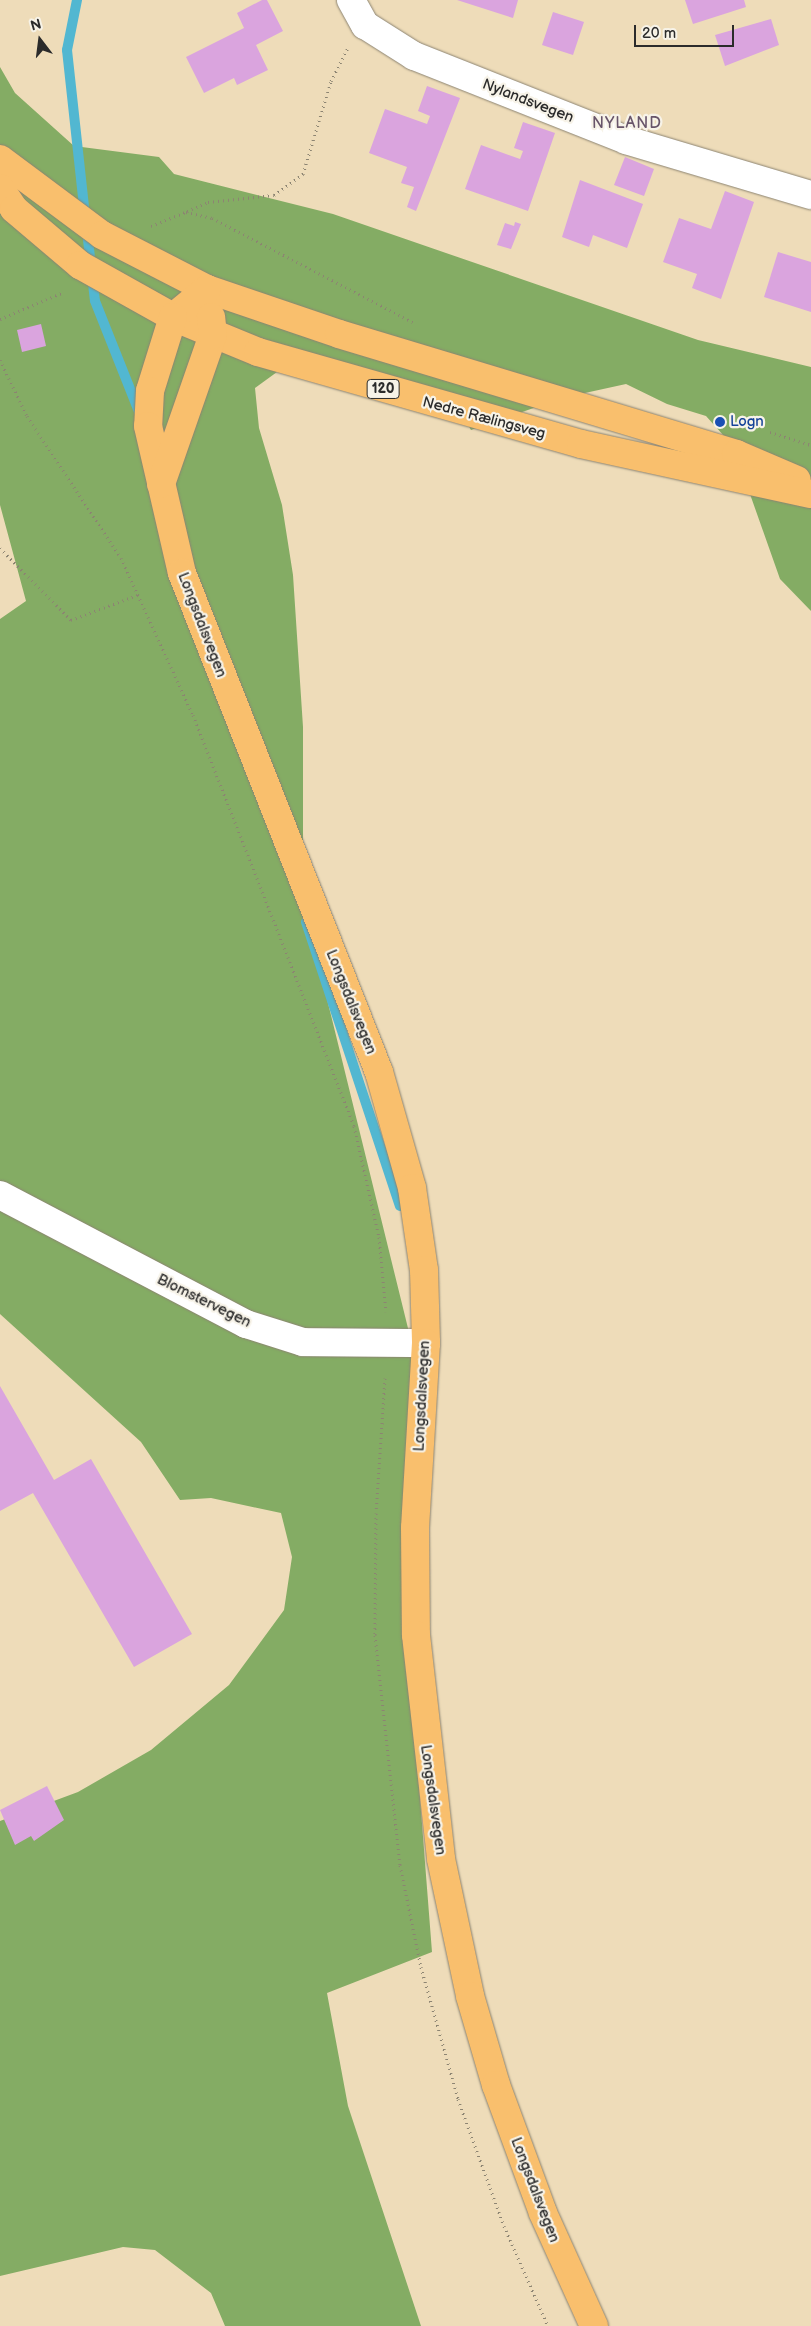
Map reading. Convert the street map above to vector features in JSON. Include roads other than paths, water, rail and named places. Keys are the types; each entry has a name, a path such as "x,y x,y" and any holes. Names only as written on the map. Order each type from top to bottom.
{"main road":[{"path":"0,159 102,235 207,289 321,329 736,454 811,485"},
{"name":"Nedre Rælingsveg","path":"0,188 14,209 80,265 173,317 213,335 506,424 717,476 811,494"},
{"path":"173,317 207,289"},
{"path":"161,484 213,335 207,289"},
{"name":"Longsdalsvegen","path":"173,317 150,392 148,426 182,573 392,1111 414,1198 424,1270 426,1343 416,1606 426,1755 441,1860 470,1996 496,2085 543,2213 594,2326"}],"street":[{"name":"Nylandsvegen","path":"351,0 365,25 414,56 626,140 811,195"},
{"name":"Blomstervegen","path":"0,1195 246,1324 303,1342 426,1343"}],"waterway":[{"path":"77,0 67,50 85,216"},
{"path":"87,231 95,301 140,414"},
{"path":"306,922 400,1206"}],"place":[{"name":"Logn","path":"720,422"}],"district":[{"name":"NYLAND","path":"627,124"}]}
